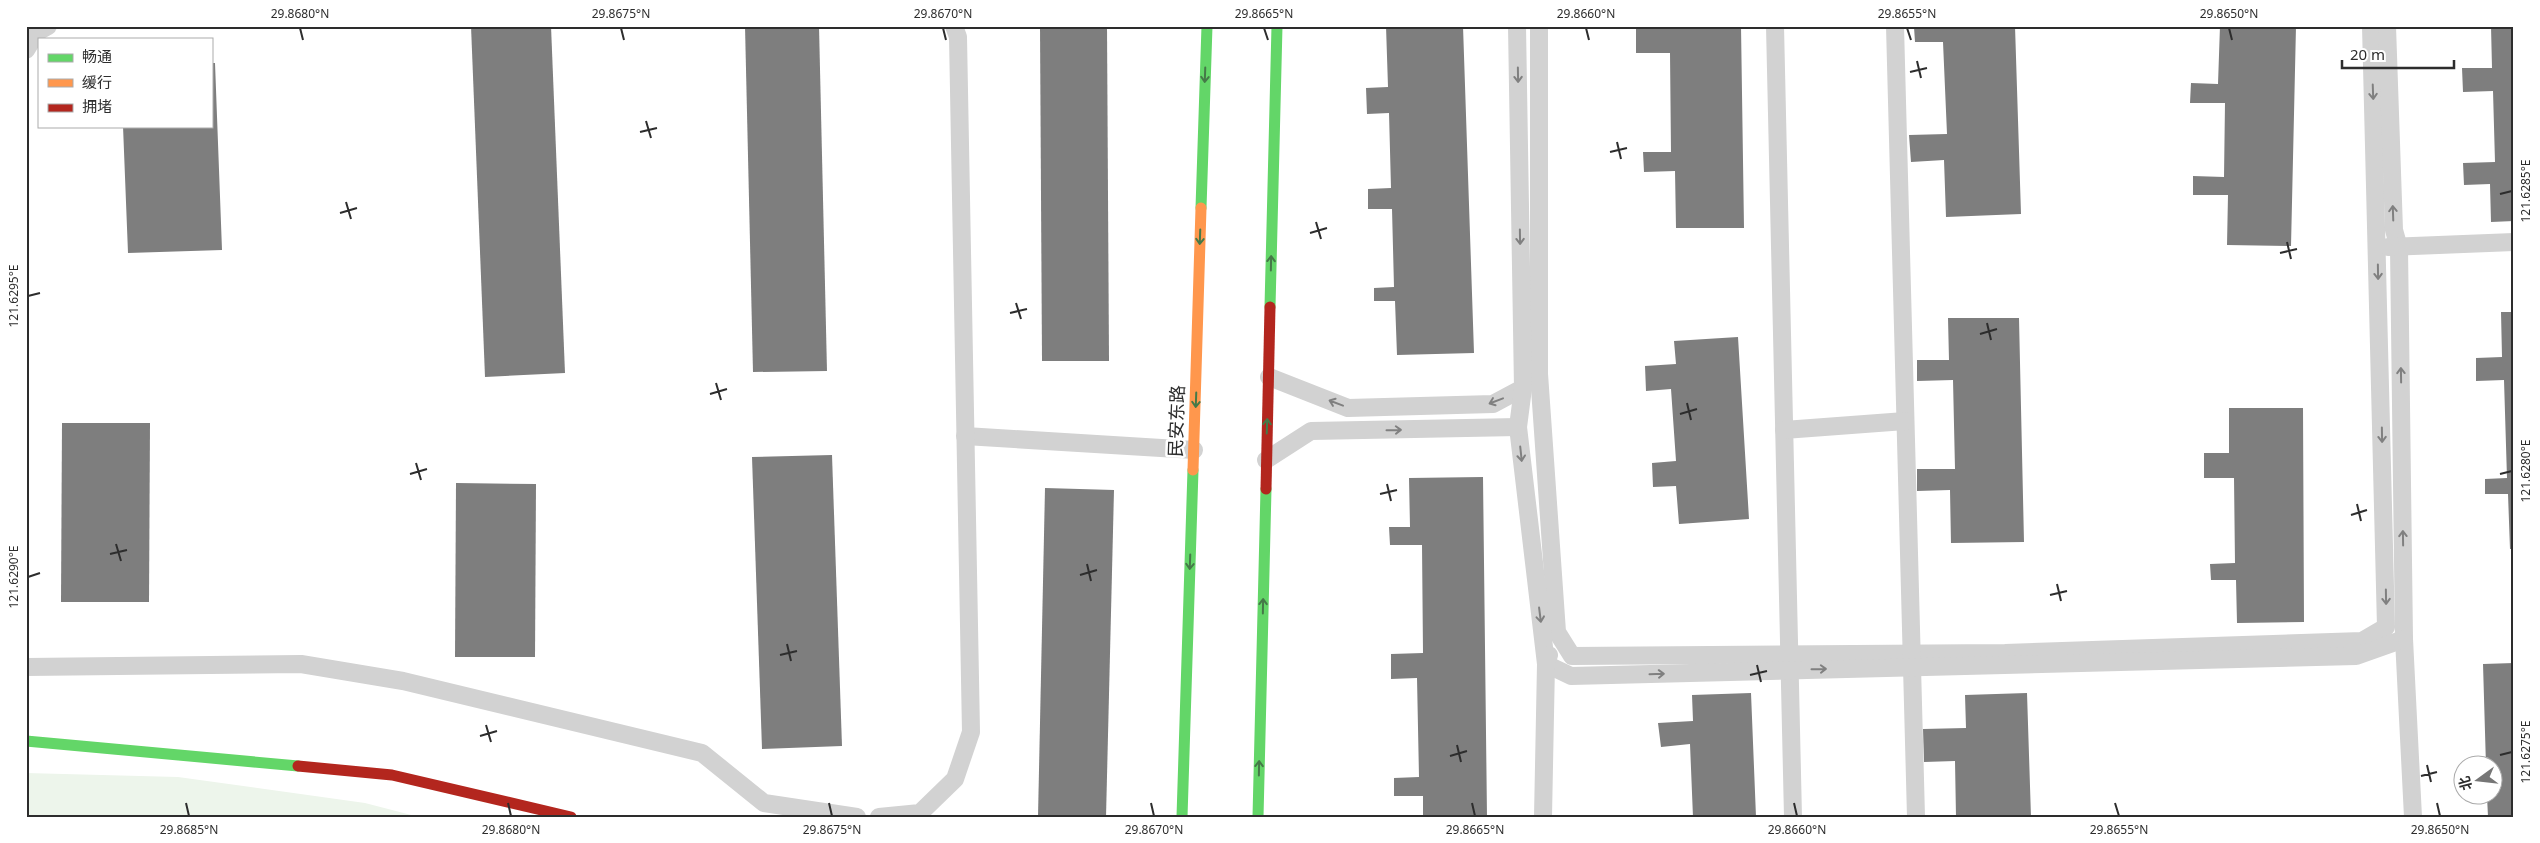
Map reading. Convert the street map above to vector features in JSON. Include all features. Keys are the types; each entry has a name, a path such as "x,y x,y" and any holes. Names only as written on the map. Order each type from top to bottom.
{"main road":[{"name":"民安东路","path":"1182,817 1207,26"},
{"path":"1258,817 1277,26"},
{"path":"26,741 392,775 571,817"}],"lane":[{"path":"26,50 36,32 48,26"},
{"path":"879,817 920,813 955,779 971,732 958,37 954,26"},
{"path":"1517,26 1523,388 1518,427 1546,664 1543,817"},
{"path":"1538,26 1538,374 1557,632 1546,664"},
{"path":"1775,26 1793,817"},
{"path":"1895,26 1916,817"},
{"path":"1911,660 2006,652 2362,640 2386,627 2371,26"},
{"path":"2387,26 2394,230 2399,247 2404,639 2413,817"},
{"path":"2377,247 2514,242"},
{"path":"1269,377 1348,408 1493,404 1523,388"},
{"path":"1784,430 1905,421"},
{"path":"1266,460 1311,431 1518,427"},
{"path":"966,436 1194,450"},
{"path":"1557,632 1572,656 1789,662 2356,656 2404,639"},
{"path":"1546,664 1571,676 1789,662"},
{"path":"26,667 301,664 403,681 702,753 764,803 857,817"}],"shaded area":[{"path":"26,773 178,777 365,803 419,817 26,817"}],"building":[{"path":"471,26 551,26 565,373 485,377"},
{"path":"745,26 819,26 827,371 753,372"},
{"path":"1040,26 1107,26 1109,361 1042,361"},
{"path":"1386,26 1463,26 1474,353 1397,355 1395,301 1374,301 1374,288 1394,287 1392,209 1368,209 1368,189 1391,188 1389,113 1367,114 1366,88 1388,87"},
{"path":"1741,26 1744,228 1676,228 1675,171 1644,172 1643,152 1671,152 1670,53 1636,53 1636,27"},
{"path":"2015,26 2021,214 1946,217 1944,160 1911,162 1909,135 1947,134 1943,42 1915,42 1914,27"},
{"path":"2220,26 2296,26 2291,246 2227,245 2228,195 2193,195 2193,176 2224,177 2225,103 2190,103 2191,83 2218,84"},
{"path":"2491,26 2514,26 2514,221 2491,222 2490,184 2464,185 2463,163 2495,162 2493,91 2463,92 2462,68 2492,68"},
{"path":"212,63 215,63 222,250 128,253 123,128 212,128"},
{"path":"2501,312 2514,312 2514,549 2510,549 2508,494 2485,494 2485,479 2507,478 2504,380 2476,381 2476,358 2502,357"},
{"path":"1948,318 2019,318 2024,542 1951,543 1950,490 1917,491 1917,469 1955,469 1953,380 1917,381 1917,360 1949,360"},
{"path":"1738,337 1749,519 1679,524 1676,486 1653,487 1652,463 1676,461 1671,389 1646,391 1645,366 1676,364 1674,341"},
{"path":"2229,408 2303,408 2304,622 2237,623 2236,580 2211,580 2210,564 2235,563 2234,478 2204,478 2204,453 2229,453"},
{"path":"62,423 150,423 149,602 61,602"},
{"path":"832,455 842,746 762,749 752,457"},
{"path":"1483,477 1487,817 1423,817 1423,796 1394,796 1394,778 1419,777 1417,678 1391,679 1391,654 1423,653 1422,545 1390,545 1389,527 1410,527 1409,478"},
{"path":"456,483 536,484 535,657 455,657"},
{"path":"1045,488 1114,490 1106,817 1038,817"},
{"path":"2514,663 2514,817 2488,817 2487,806 2502,806 2502,756 2486,756 2483,664"},
{"path":"1751,693 1756,817 1693,817 1690,744 1661,747 1658,723 1693,721 1692,695"},
{"path":"2027,693 2031,817 1956,817 1955,761 1924,762 1923,729 1966,728 1965,695"}],"traffic: fast":[{"path":"1201,208 1207,26"},
{"path":"1270,307 1277,26"},
{"path":"1182,817 1193,470"},
{"path":"1258,817 1266,489"},
{"path":"26,741 298,766"}],"traffic: slow":[{"path":"1193,470 1201,208"}],"traffic: jam":[{"path":"1266,489 1270,307"},
{"path":"298,766 392,775 571,817"}]}
